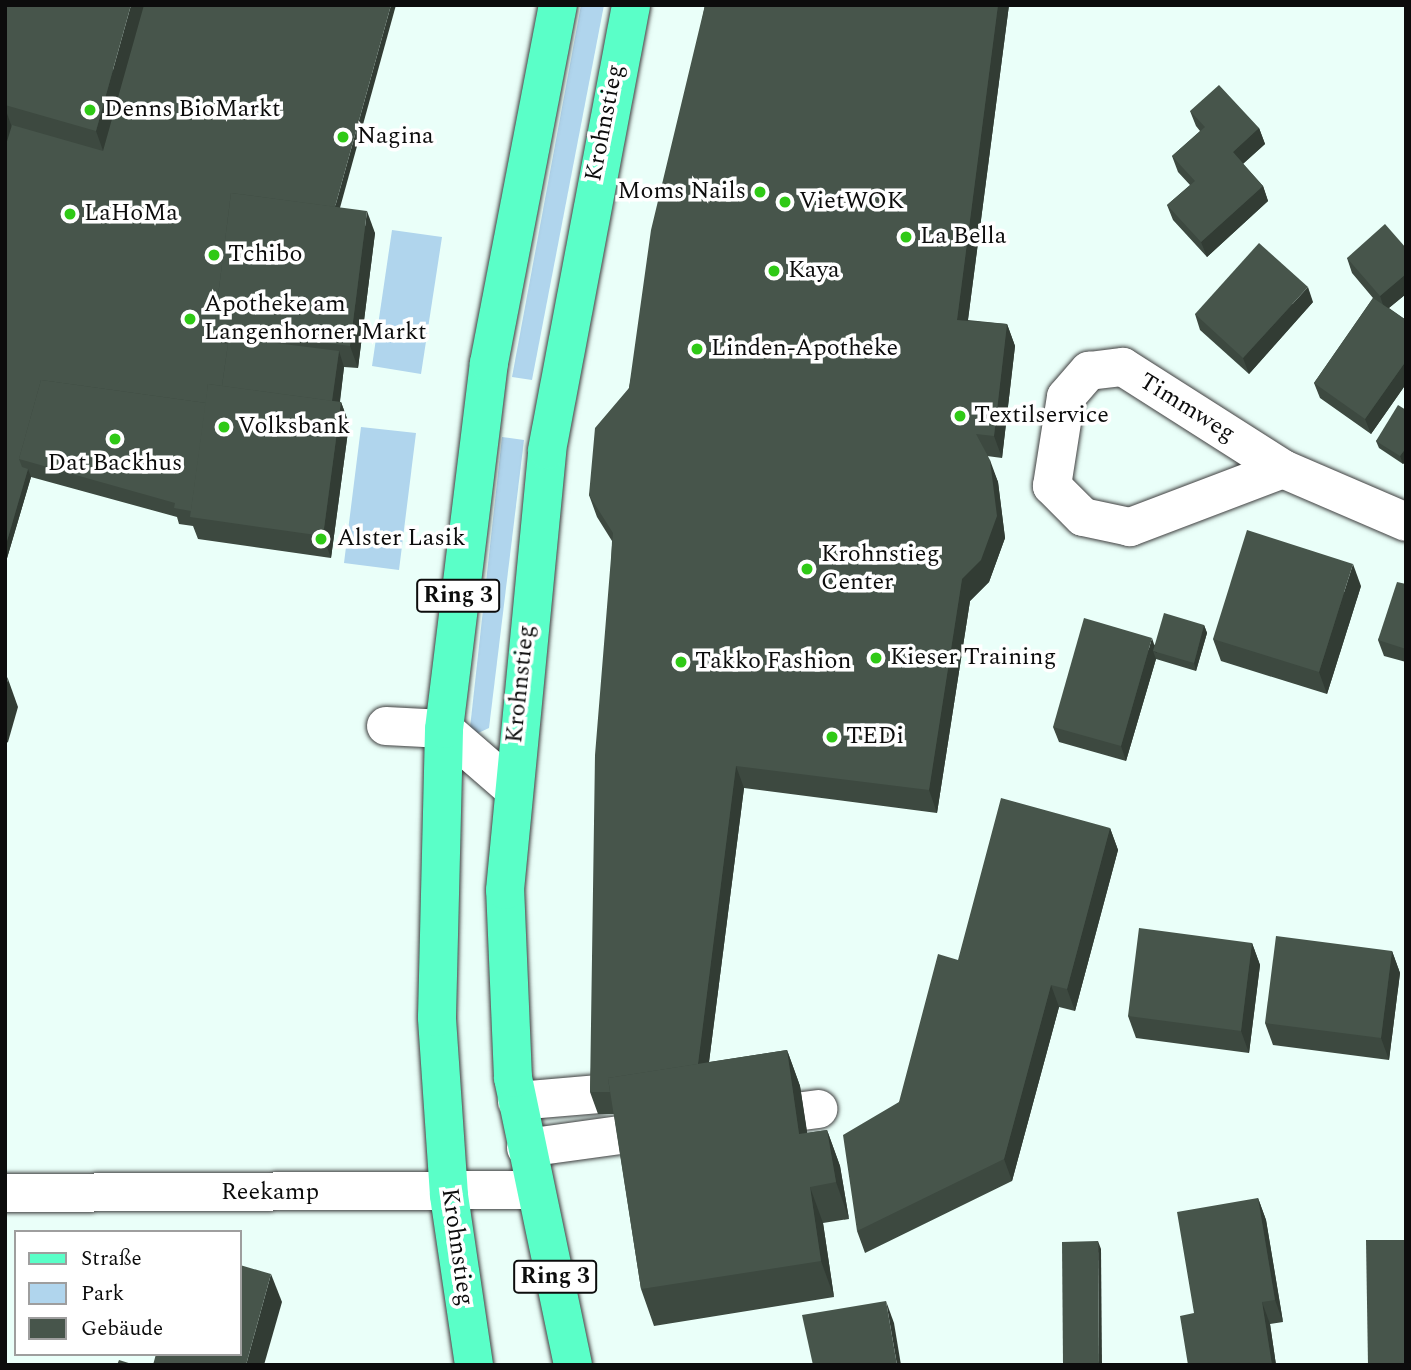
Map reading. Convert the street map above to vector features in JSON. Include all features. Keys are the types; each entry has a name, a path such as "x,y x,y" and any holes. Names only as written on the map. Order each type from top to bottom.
{"main road":[{"name":"Krohnstieg","path":"474,1365 449,1195 437,1017 444,729 489,363 558,5"},
{"name":"Krohnstieg","path":"573,1365 517,1101 505,890 511,787 553,409 631,5"}],"street":[{"name":"Timmweg","path":"1283,468 1130,527 1083,517 1052,486 1066,397 1089,371 1123,368 1283,468 1406,522"},
{"path":"386,726 444,729 511,787"},
{"path":"517,1101 598,1094"},
{"path":"526,1147 818,1109"},
{"name":"Reekamp","path":"5,1193 449,1195 535,1190"}],"green space":[{"path":"581,5 604,5 532,380 512,377"},
{"path":"392,230 442,237 421,374 372,366"},
{"path":"361,427 416,433 399,570 344,563"},
{"path":"502,437 524,440 489,728 476,734 470,728"}],"building":[{"path":"5,5 131,5 96,131 5,105"},
{"path":"144,5 391,5 335,207 231,193 214,328 220,343 228,344 222,386 208,384 206,403 41,380 19,459 22,467 28,469 5,548 5,148 12,125 103,151"},
{"name":"Krohnstieg Center","path":"705,5 998,5 957,320 1007,324 994,436 976,434 990,460 997,516 981,560 962,579 929,790 736,766 698,1064 608,1078 610,1092 590,1092 595,755 613,533 589,495 595,428 629,388 651,230"},
{"path":"1219,85 1259,128 1233,152 1263,186 1201,242 1167,205 1195,181 1172,156 1205,127 1190,111"},
{"path":"231,193 367,211 350,346 214,328"},
{"path":"1385,224 1406,248 1406,274 1380,296 1347,258"},
{"path":"1259,243 1308,287 1243,358 1195,314"},
{"path":"1373,298 1406,320 1406,361 1365,419 1314,383"},
{"path":"229,337 339,351 332,401 222,386"},
{"path":"41,380 206,403 191,511 174,508 175,503 19,459"},
{"path":"208,384 341,402 323,536 190,517"},
{"path":"1398,405 1406,410 1406,448 1400,456 1376,441"},
{"path":"1247,530 1353,564 1319,672 1213,639"},
{"path":"1397,582 1406,584 1406,649 1378,640"},
{"path":"1164,613 1204,625 1194,663 1153,651"},
{"path":"1084,618 1152,638 1121,746 1053,727"},
{"path":"1001,798 1110,828 1067,989 1051,985 1004,1159 857,1231 843,1135 899,1102 938,954 958,960"},
{"path":"1139,928 1252,943 1241,1031 1128,1016"},
{"path":"1276,936 1392,951 1381,1038 1265,1023"},
{"path":"787,1050 799,1134 827,1130 836,1182 810,1187 821,1261 641,1289 608,1078"},
{"path":"1258,1198 1275,1300 1262,1302 1272,1365 1188,1365 1180,1316 1194,1313 1177,1212"},
{"path":"1366,1240 1406,1240 1406,1365 1368,1365"},
{"path":"1098,1241 1099,1365 1063,1365 1062,1242"},
{"path":"242,1266 271,1274 246,1365 153,1365 155,1356 242,1356"},
{"path":"886,1301 897,1365 813,1365 802,1315"},
{"path":"119,1360 135,1365 117,1365"}],"place":[{"name":"Denns BioMarkt","path":"90,110"},
{"name":"Nagina","path":"343,137"},
{"name":"Moms Nails","path":"760,192"},
{"name":"VietWOK","path":"785,202"},
{"name":"LaHoMa","path":"70,214"},
{"name":"La Bella","path":"906,237"},
{"name":"Tchibo","path":"214,255"},
{"name":"Kaya","path":"774,271"},
{"name":"Apotheke am Langenhorner Markt","path":"190,319"},
{"name":"Linden-Apotheke","path":"697,349"},
{"name":"Textilservice","path":"960,416"},
{"name":"Volksbank","path":"224,427"},
{"name":"Dat Backhus","path":"115,439"},
{"name":"Alster Lasik","path":"321,539"},
{"name":"Krohnstieg Center","path":"807,569"},
{"name":"Kieser Training","path":"876,658"},
{"name":"Takko Fashion","path":"681,662"},
{"name":"TEDi","path":"832,737"}]}
